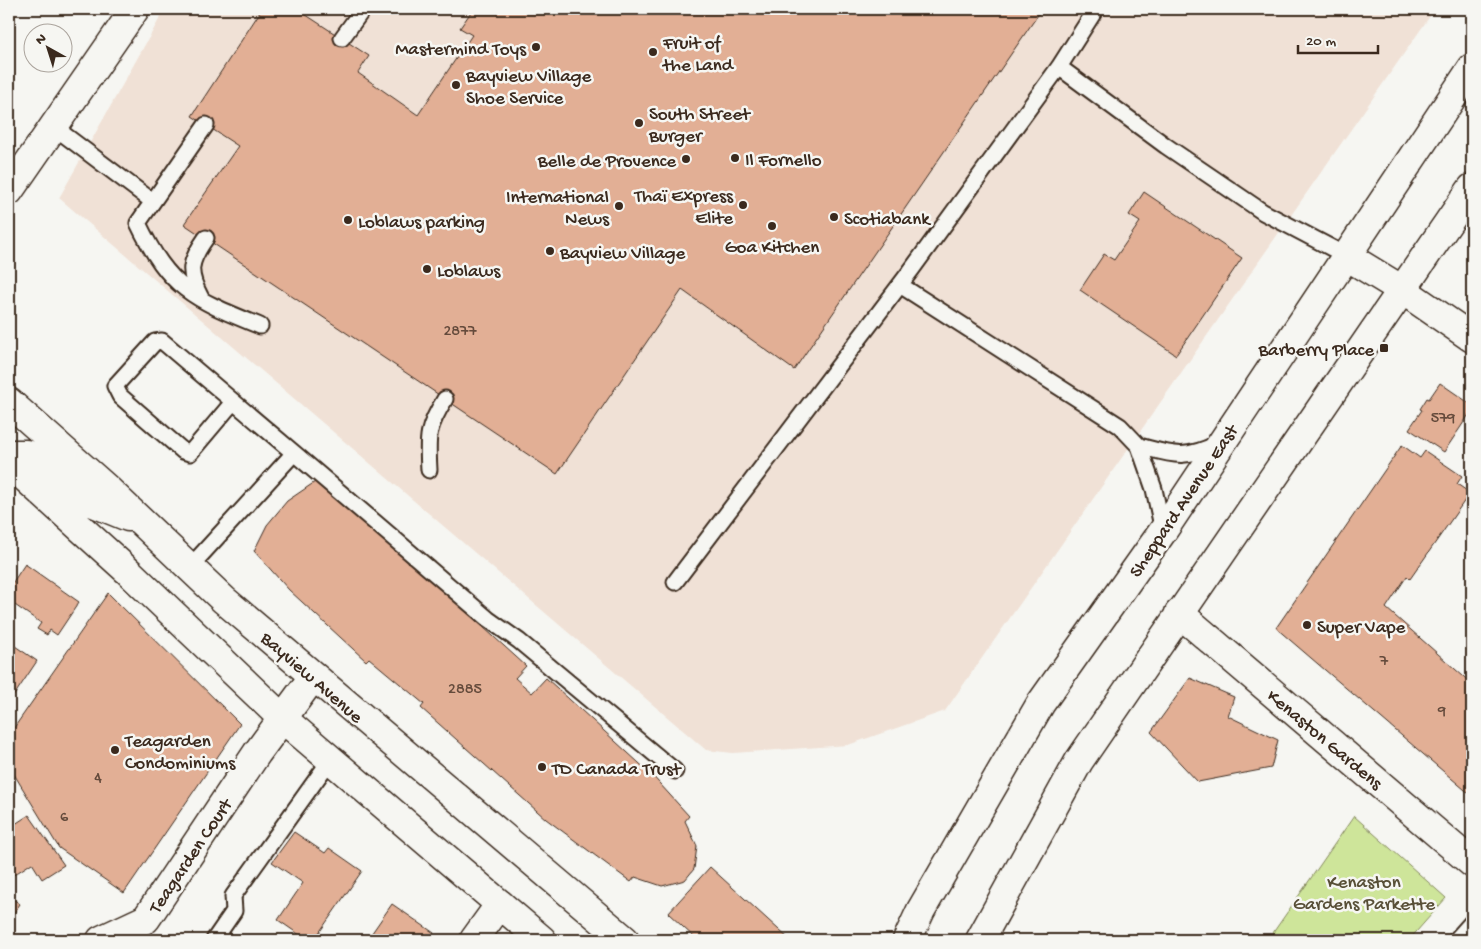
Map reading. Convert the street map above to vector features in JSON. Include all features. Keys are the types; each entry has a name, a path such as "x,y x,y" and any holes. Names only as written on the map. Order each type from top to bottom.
{"main road":[{"path":"9,190 135,9"},
{"name":"Sheppard Avenue East","path":"907,940 921,910 1041,704 1163,531 1345,255 1472,68"},
{"path":"980,940 1079,761 1179,613 1404,291 1472,188"},
{"path":"1345,255 1404,291 1472,338"},
{"name":"Bayview Avenue","path":"9,402 313,677 625,940"},
{"path":"9,454 19,452 26,454 74,495 143,523"},
{"path":"9,464 129,572 282,718 542,940"},
{"name":"Kenaston Gardens","path":"1179,613 1472,862"},
{"name":"Teagarden Court","path":"101,940 146,920 282,718 313,677"},
{"path":"474,940 500,904"}],"lane":[{"path":"342,38 363,9"},
{"path":"675,582 900,285 1059,67 1096,9"},
{"path":"1059,67 1166,146 1263,212 1345,255"},
{"path":"206,125 138,223 152,253 176,282 204,303 260,326"},
{"path":"54,127 152,202"},
{"path":"204,303 192,281 192,264 195,254 206,238"},
{"path":"900,285 1120,426 1139,446 1154,489 1163,531"},
{"path":"234,402 190,453 183,450 120,396 115,386 155,342 162,341 234,402 294,453 488,619 518,641 675,771"},
{"path":"429,470 427,440 431,421 445,399"},
{"path":"1139,446 1175,455 1195,454 1222,441"},
{"path":"190,567 294,453"},
{"path":"214,940 234,911 233,896 331,759"},
{"path":"1456,940 1472,922"}],"shaded area":[{"name":"Bayview Village","path":"165,9 1435,9 945,711 848,745 733,753 706,750 59,198"}],"green space":[{"name":"Kenaston Gardens Parkette","path":"1354,816 1446,898 1409,940 1268,940"}],"building":[{"name":"Bayview Village","path":"262,9 297,9 369,56 358,73 418,115 472,35 460,28 473,9 1042,9 794,370 682,290 557,474 184,224 238,146 192,116"},
{"path":"1144,192 1242,258 1176,355 1080,290 1104,254 1114,260 1140,222 1129,215"},
{"path":"1440,383 1472,405 1472,410 1444,452 1409,429 1422,410 1420,409 1427,398 1429,399"},
{"path":"1402,445 1420,458 1425,451 1462,476 1457,484 1470,493 1410,579 1407,576 1386,608 1472,684 1472,796 1276,628"},
{"path":"315,482 363,518 526,666 515,678 532,693 546,678 650,773 689,816 685,821 697,846 694,869 685,880 662,886 635,877 631,882 546,819 421,708 424,704 369,658 366,661 289,590 254,551 267,525 287,501"},
{"path":"25,564 79,602 57,635 50,630 47,635 37,629 41,623 9,601 9,588"},
{"name":"Teagarden Condominiums","path":"108,593 240,724 124,893 59,848 9,766 9,735"},
{"path":"9,642 37,661 9,703"},
{"path":"1190,678 1234,697 1228,716 1278,740 1271,768 1198,782 1151,732"},
{"path":"29,815 64,865 42,879 32,863 9,878 9,828"},
{"path":"294,832 325,853 329,848 362,871 314,940 307,940 278,920 303,883 272,862"},
{"path":"710,867 790,940 697,940 668,913"},
{"path":"9,896 20,904 9,920"},
{"path":"392,904 434,933 429,940 367,940"}],"place":[{"name":"Mastermind Toys","path":"536,47"},
{"name":"Fruit of the Land","path":"653,52"},
{"name":"Bayview Village Shoe Service","path":"456,85"},
{"name":"South Street Burger","path":"639,123"},
{"name":"Il Fornello","path":"735,158"},
{"name":"Belle de Provence","path":"686,159"},
{"name":"Thaï Express Elite","path":"743,205"},
{"name":"International News","path":"619,206"},
{"name":"Scotiabank","path":"834,217"},
{"name":"Loblaws parking","path":"348,220"},
{"name":"Goa Kitchen","path":"772,226"},
{"name":"Bayview Village","path":"550,251"},
{"name":"Loblaws","path":"427,269"},
{"name":"Barberry Place","path":"1384,348"},
{"name":"Super Vape","path":"1307,625"},
{"name":"Teagarden Condominiums","path":"115,750"},
{"name":"TD Canada Trust","path":"542,767"}]}
